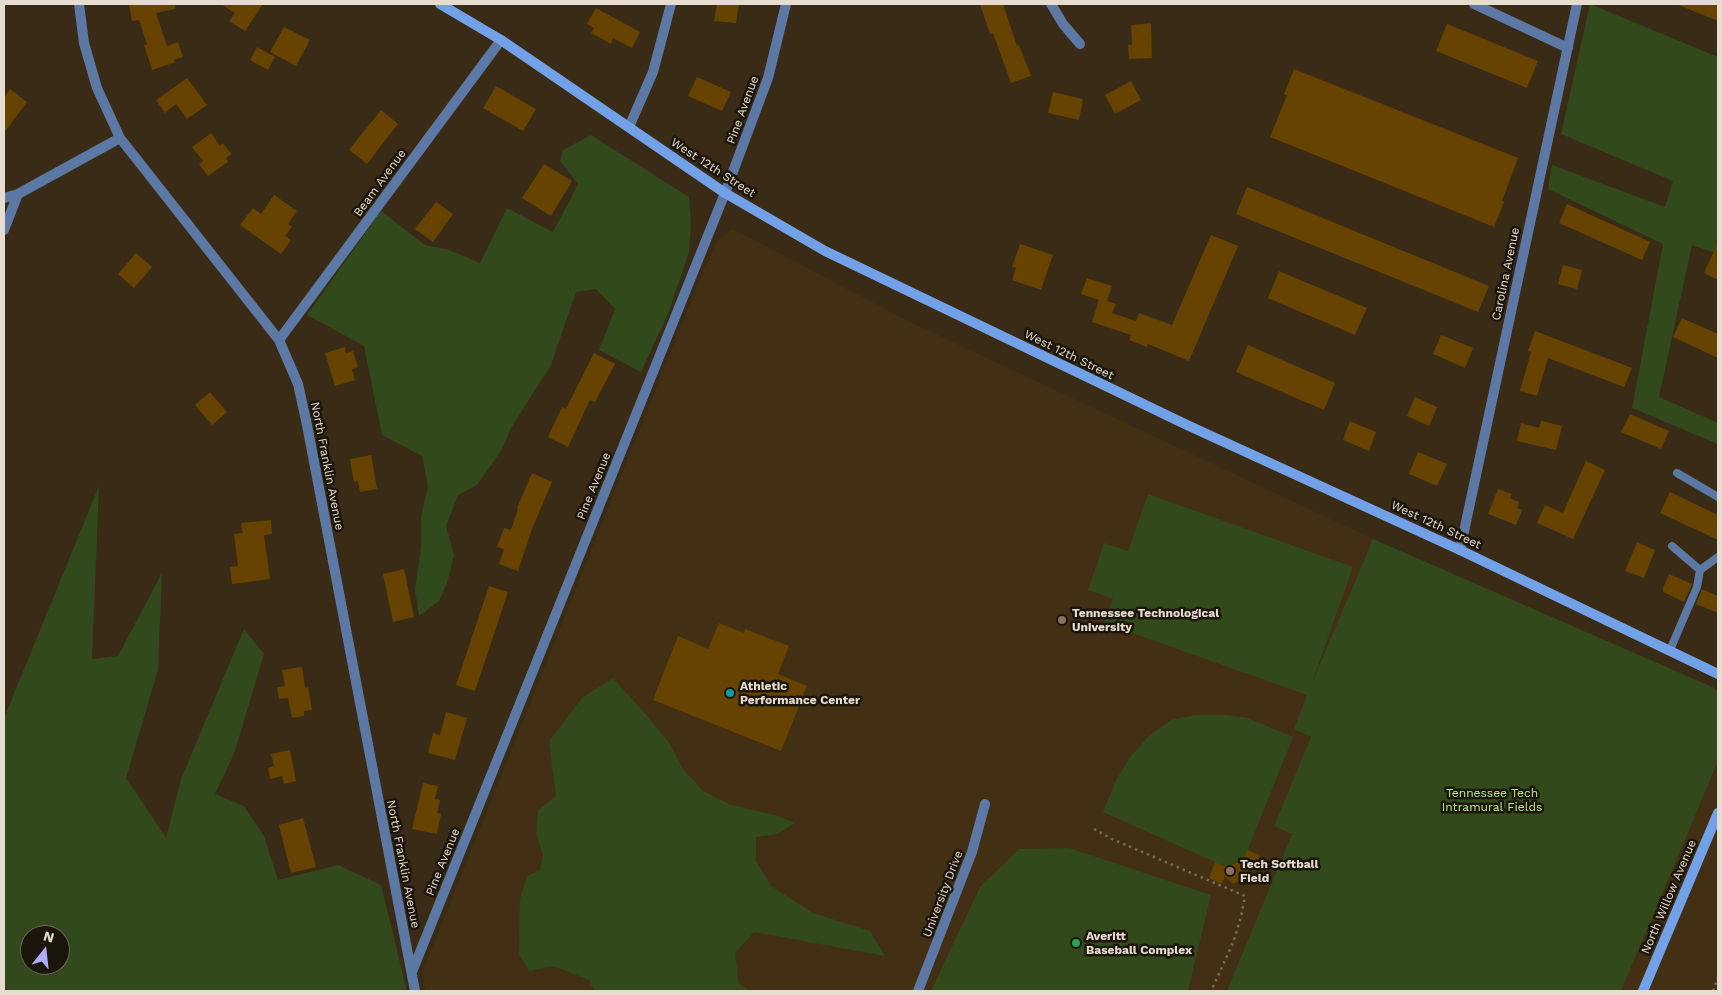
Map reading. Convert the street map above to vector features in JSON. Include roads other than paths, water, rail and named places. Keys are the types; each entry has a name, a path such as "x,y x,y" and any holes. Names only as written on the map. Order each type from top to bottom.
{"main road":[{"name":"West 12th Street","path":"440,4 501,40 725,193 825,251 1186,425 1460,550 1718,674"},
{"name":"North Willow Avenue","path":"1643,991 1718,813"}],"street":[{"name":"North Franklin Avenue","path":"79,4 84,43 97,88 120,138 279,340 298,384 415,991"},
{"path":"629,127 653,72 671,4"},
{"name":"Pine Avenue","path":"411,973 725,193 768,78 786,4"},
{"path":"1051,4 1063,24 1080,44"},
{"path":"1474,4 1568,48"},
{"name":"Carolina Avenue","path":"1460,550 1577,4"},
{"name":"Beam Avenue","path":"279,340 501,40"},
{"path":"4,198 18,194 120,138"},
{"path":"4,230 18,194"},
{"name":"University Drive","path":"918,991 972,852 985,804"}],"lane":[{"path":"1677,473 1718,497"},
{"path":"1672,546 1700,570"},
{"path":"1670,650 1697,587 1700,570 1718,557"}],"place":[{"name":"Tennessee Technological University","path":"1062,620"},
{"name":"Athletic Performance Center","path":"730,693"},
{"name":"Tech Softball Field","path":"1230,871"},
{"name":"Averitt Baseball Complex","path":"1076,943"}],"park label":[{"name":"Tennessee Tech Intramural Fields","path":"1492,800"}]}
